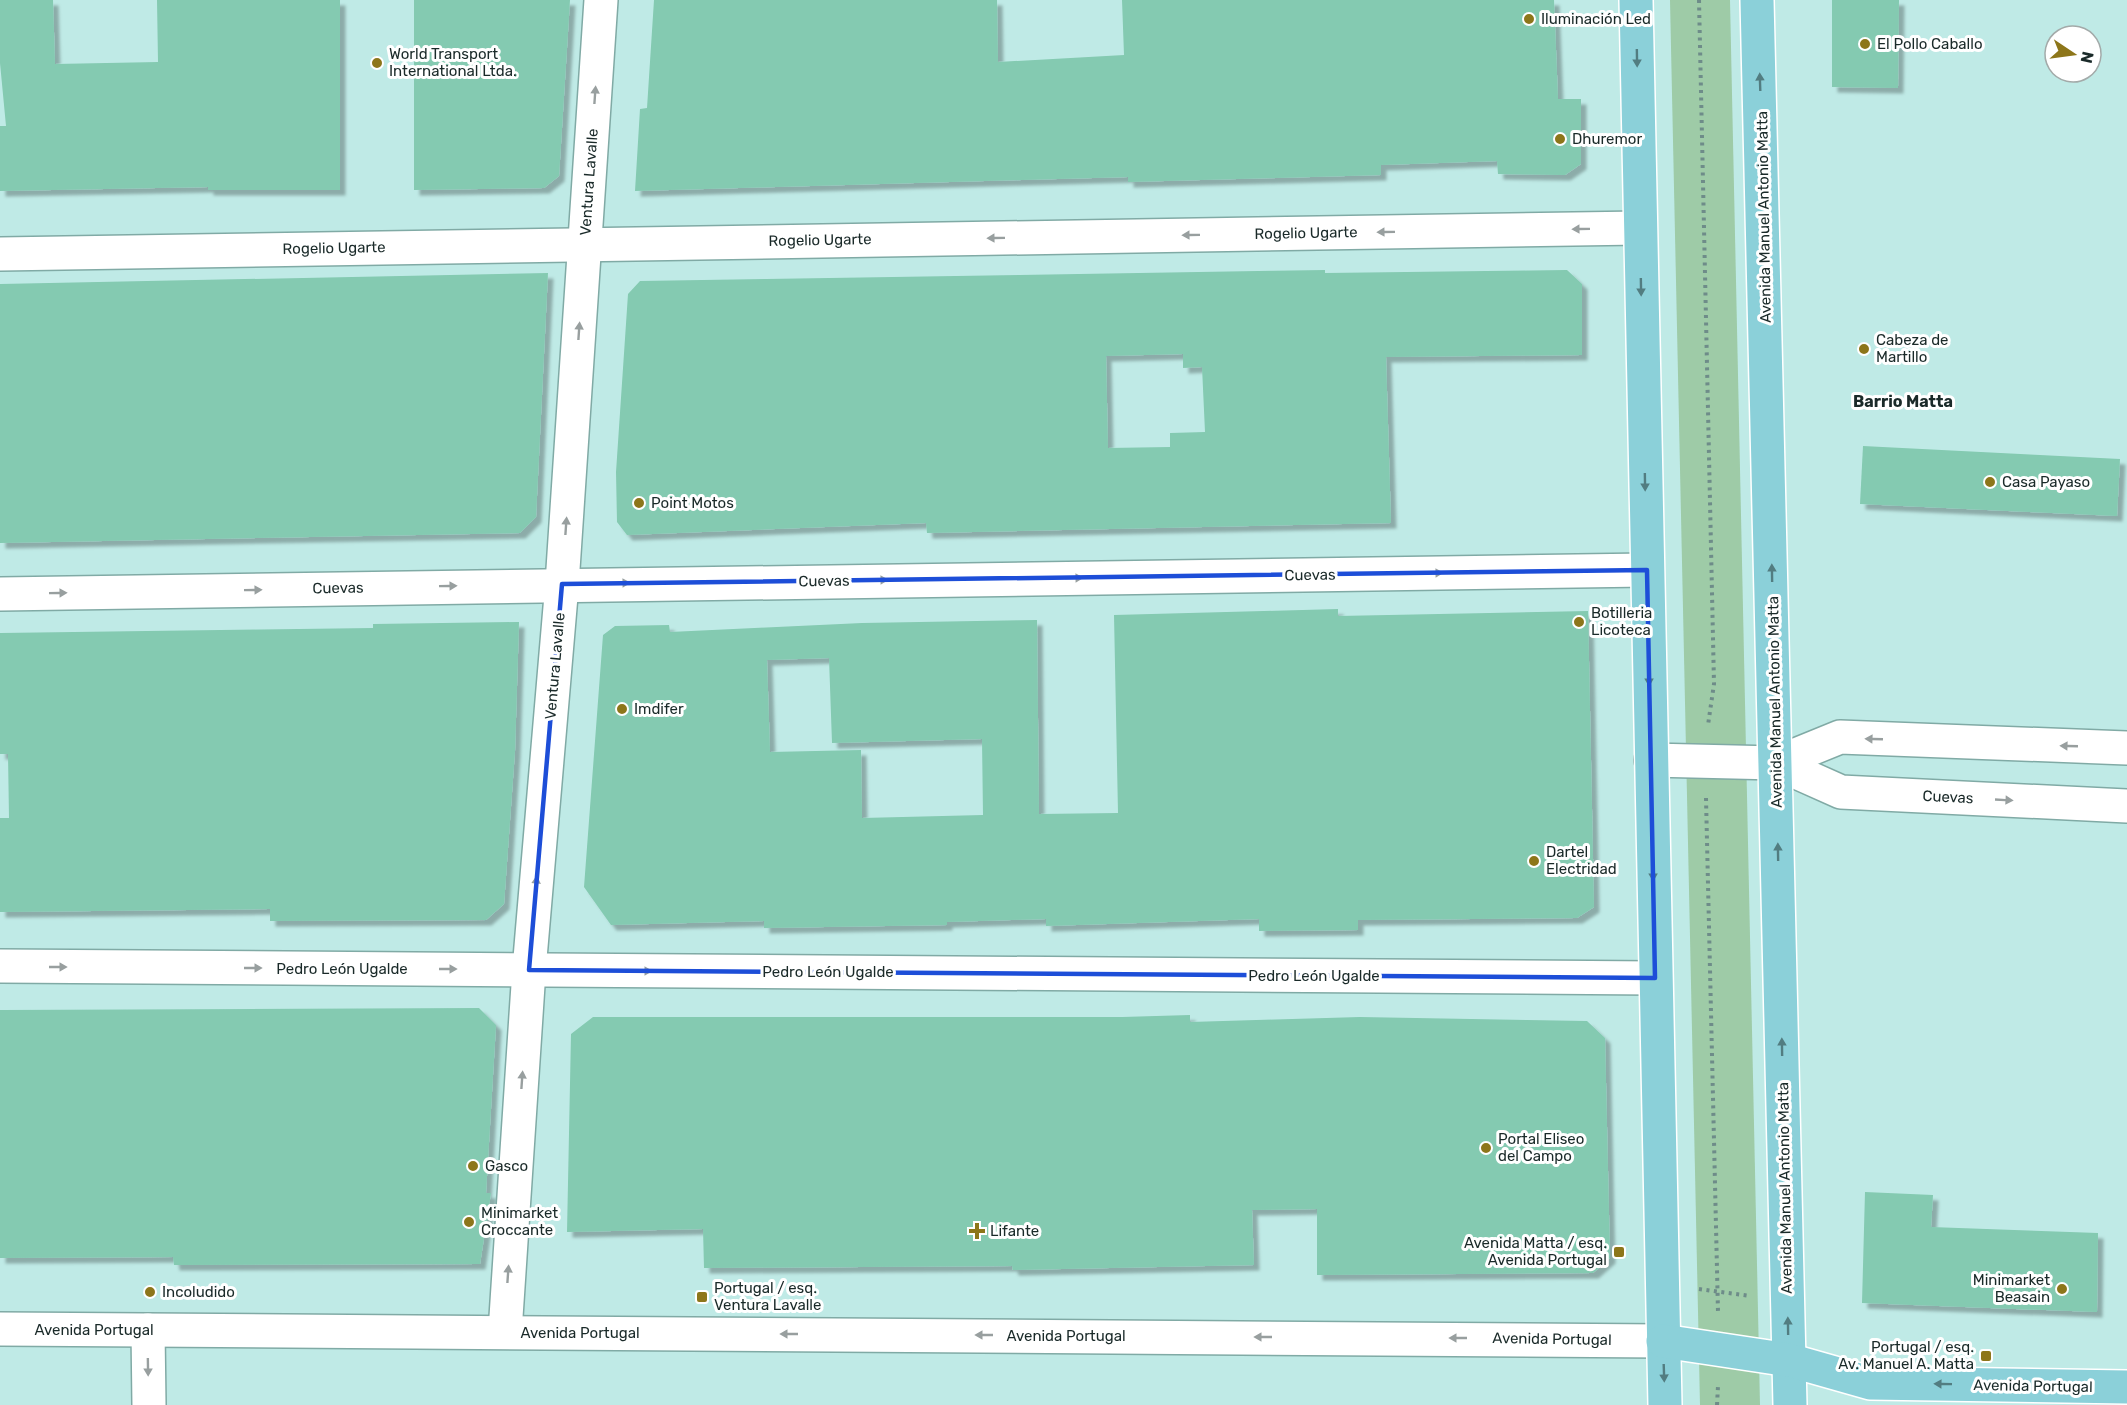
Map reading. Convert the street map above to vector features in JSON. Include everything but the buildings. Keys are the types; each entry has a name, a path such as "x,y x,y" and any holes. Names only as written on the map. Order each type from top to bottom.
{"main road":[{"path":"1636,0 1665,1405"},
{"name":"Avenida Manuel Antonio Matta","path":"1757,0 1790,1405"},
{"name":"Avenida Portugal","path":"1663,1341 1789,1360 1870,1383 2127,1387"}],"street":[{"name":"Ventura Lavalle","path":"505,1332 529,970 562,584 601,0"},
{"name":"Rogelio Ugarte","path":"0,254 1640,228"},
{"name":"Cuevas","path":"0,594 562,584 1647,570"},
{"name":"Cuevas","path":"1776,763 1840,737 2127,748"},
{"name":"Cuevas","path":"1651,760 1776,763 1841,792 2127,806"},
{"name":"Pedro León Ugalde","path":"0,966 1655,978"},
{"name":"Avenida Portugal","path":"0,1329 1663,1341"},
{"path":"148,1330 149,1405"}],"path":[{"path":"1699,0 1714,684 1703,760 1718,1291 1717,1405"},
{"path":"1662,1284 1788,1302"}],"highlighted area":[{"path":"1647,570 1655,978 529,970 562,584"}],"green space":[{"path":"1670,0 1730,0 1760,1405 1700,1405"}],"place":[{"name":"Iluminación Led","path":"1529,19"},
{"name":"El Pollo Caballo","path":"1865,44"},
{"name":"World Transport International Ltda.","path":"377,63"},
{"name":"Dhuremor","path":"1560,139"},
{"name":"Cabeza de Martillo","path":"1864,349"},
{"name":"Casa Payaso","path":"1990,482"},
{"name":"Point Motos","path":"639,503"},
{"name":"Botilleria Licoteca","path":"1579,622"},
{"name":"Imdifer","path":"622,709"},
{"name":"Dartel Electridad","path":"1534,861"},
{"name":"Portal Eliseo del Campo","path":"1486,1148"},
{"name":"Gasco","path":"473,1166"},
{"name":"Minimarket Croccante","path":"469,1222"},
{"name":"Lifante","path":"977,1231"},
{"name":"Avenida Matta / esq. Avenida Portugal","path":"1619,1252"},
{"name":"Minimarket Beasain","path":"2062,1289"},
{"name":"Incoludido","path":"150,1292"},
{"name":"Portugal / esq. Ventura Lavalle","path":"702,1297"},
{"name":"Portugal / esq. Av. Manuel A. Matta","path":"1986,1356"}],"district":[{"name":"Barrio Matta","path":"1903,401"}]}
